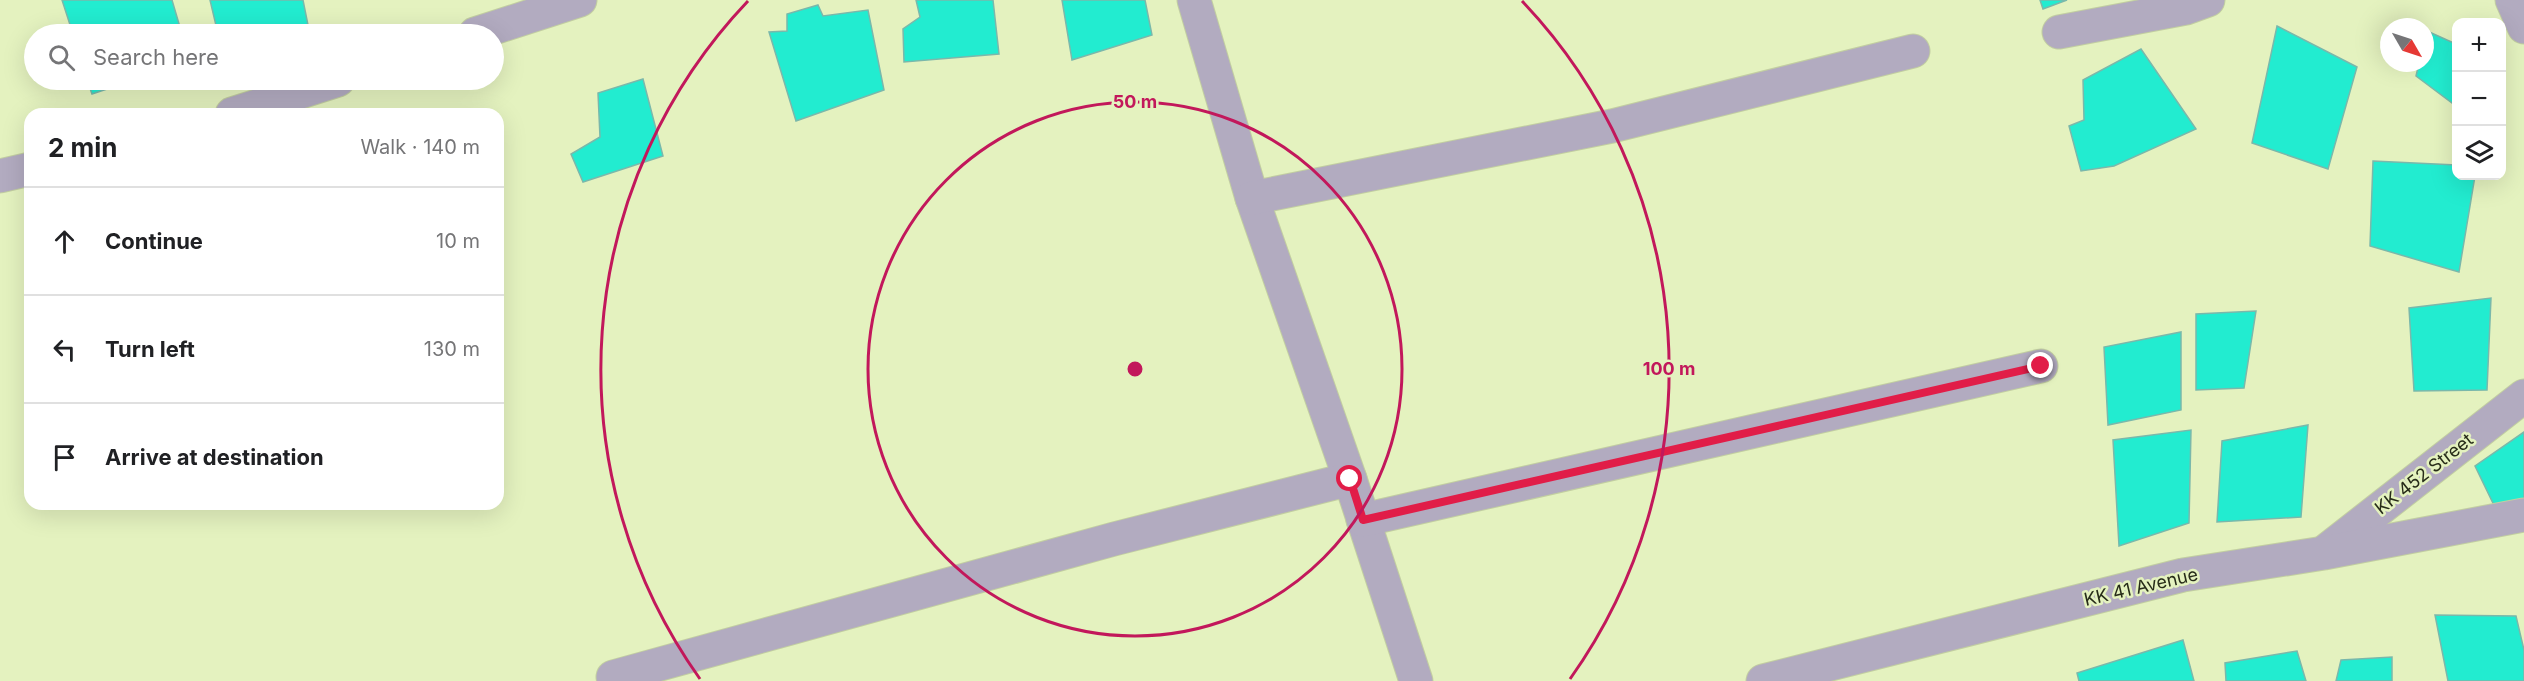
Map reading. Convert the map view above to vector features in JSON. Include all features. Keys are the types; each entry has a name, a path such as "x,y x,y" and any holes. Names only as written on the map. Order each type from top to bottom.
{"street":[{"path":"504,25 580,0"},
{"path":"1194,0 1252,198 1350,479 1416,681"},
{"path":"2059,32 2186,8 2208,0"},
{"path":"2512,0 2524,27"},
{"path":"1252,198 1612,126 1913,51"},
{"path":"251,108 307,90"},
{"path":"0,176 24,170"},
{"path":"1363,520 2041,366"},
{"name":"KK 452 Street","path":"2324,553 2524,396"},
{"path":"613,677 1114,538 1350,479"},
{"name":"KK 41 Avenue","path":"1763,681 2183,575 2324,553 2524,515"}],"building":[{"path":"62,0 172,0 179,24 70,24"},
{"path":"210,0 303,0 308,24 216,24"},
{"path":"916,0 993,0 999,54 904,62 903,29 920,17"},
{"path":"1062,0 1145,0 1152,35 1072,60"},
{"path":"2040,0 2067,0 2043,9"},
{"path":"818,5 823,16 868,10 884,90 796,121 769,32 787,31 787,14"},
{"path":"2277,26 2357,67 2328,169 2252,143"},
{"path":"2434,34 2452,42 2452,103 2416,76 2417,72 2434,72"},
{"path":"2141,49 2196,129 2114,166 2081,171 2069,126 2084,120 2083,80"},
{"path":"643,79 663,156 583,182 571,154 600,137 598,93"},
{"path":"91,90 104,90 92,94"},
{"path":"2373,161 2452,165 2452,180 2474,180 2459,272 2370,246"},
{"path":"2491,298 2487,390 2414,391 2409,308"},
{"path":"2256,311 2244,388 2196,390 2196,314"},
{"path":"2181,332 2181,410 2108,425 2104,347"},
{"path":"2308,425 2301,517 2217,522 2222,441"},
{"path":"2191,430 2189,523 2119,546 2113,440"},
{"path":"2524,432 2524,519 2504,526 2475,466"},
{"path":"2435,615 2516,616 2524,650 2524,681 2448,681"},
{"path":"2183,640 2194,681 2079,681 2077,673"},
{"path":"2297,651 2306,681 2226,681 2225,663"},
{"path":"2392,657 2392,681 2336,681 2341,660"}],"route":[{"path":"1350,479 1363,520 2041,366"}]}
